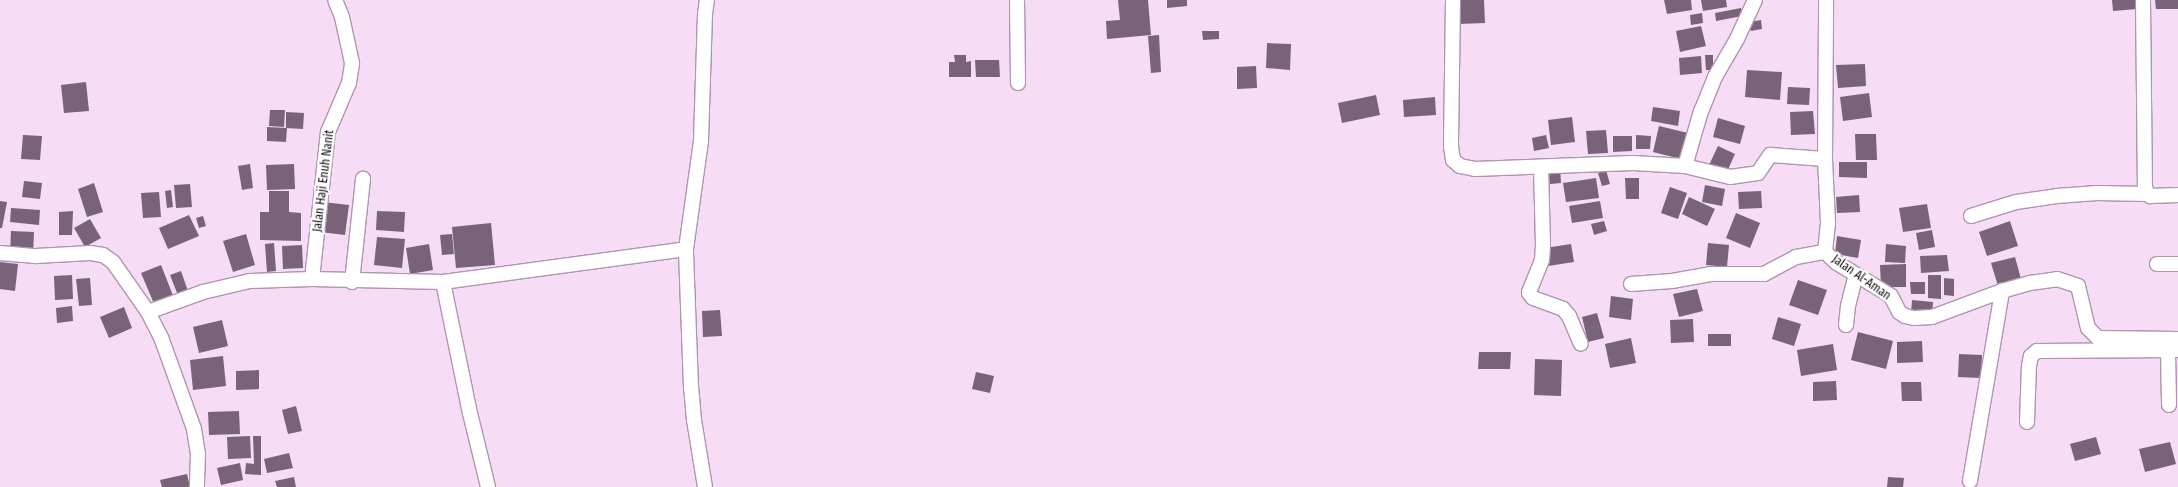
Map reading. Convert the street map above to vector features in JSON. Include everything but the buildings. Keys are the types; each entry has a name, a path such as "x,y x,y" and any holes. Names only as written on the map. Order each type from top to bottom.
{"street":[{"name":"Jalan Haji Enuh Nanit","path":"312,279 328,132 348,83 352,63 342,17 335,0"},
{"path":"705,487 692,396 686,249 700,141 704,14 707,0"},
{"path":"1017,0 1018,83"},
{"path":"1453,0 1451,146 1453,160 1460,166 1475,169 1541,168 1569,164 1632,163 1685,166 1730,177 1758,173 1770,155 1824,159"},
{"path":"1685,166 1701,111 1755,0"},
{"name":"Jalan Al-Aman","path":"1826,0 1824,159 1828,223 1826,252 1837,263 1890,296 1899,312 1914,318 1932,317 2002,291 2045,280 2070,281 2078,286 2088,328 2098,338 2178,338"},
{"path":"2143,0 2147,194"},
{"path":"1541,168 1542,260 1529,293 1533,298 1563,308 1569,316 1581,344"},
{"path":"352,282 363,179"},
{"path":"1970,216 2016,202 2057,196 2097,193 2147,194 2150,196 2178,195"},
{"path":"148,312 203,292 250,281 312,279 352,282 443,282 686,249"},
{"path":"1631,284 1672,282 1710,274 1764,274 1796,257 1826,252"},
{"path":"0,253 36,256 90,253 103,255 113,262 148,312 162,340 194,429 198,454 197,487"},
{"path":"2157,264 2178,264"},
{"path":"1846,325 1848,306 1856,275"},
{"path":"443,282 488,487"},
{"path":"1970,481 2002,291"},
{"path":"2027,422 2028,366 2030,356 2037,352 2173,351 2169,405"}]}
